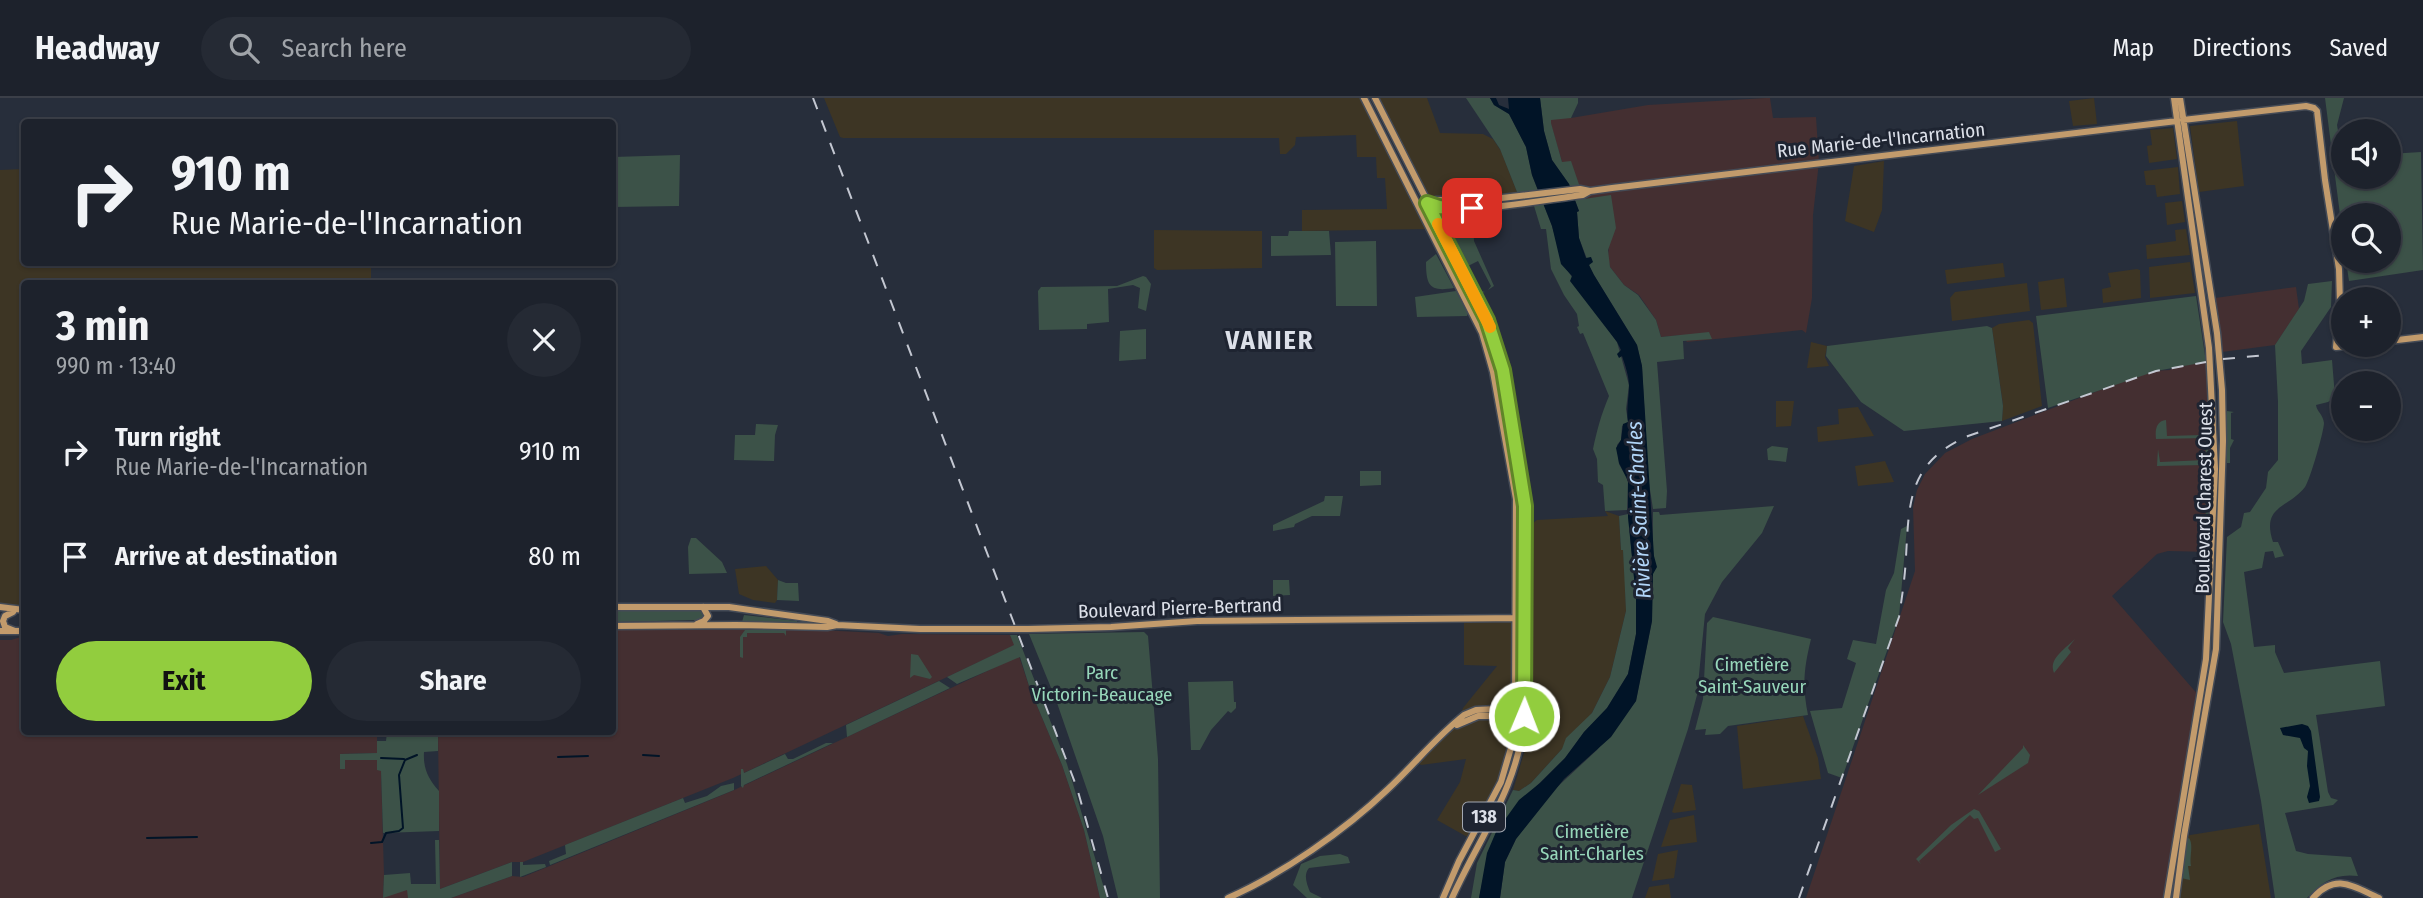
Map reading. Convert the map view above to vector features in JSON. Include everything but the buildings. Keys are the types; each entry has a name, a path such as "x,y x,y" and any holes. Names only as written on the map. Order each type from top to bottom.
{"main road":[{"name":"138","path":"1364,98 1477,320 1493,372 1515,489 1524,708 1520,751 1508,788 1452,898"},
{"name":"138","path":"1375,98 1487,320 1503,370 1525,506 1515,712 1510,756 1501,782 1459,861 1443,898"},
{"name":"Boulevard Charest Ouest","path":"2174,98 2217,333 2223,450 2216,649 2183,836 2176,898"},
{"name":"Boulevard Charest Ouest","path":"2166,898 2206,659 2215,469 2209,348 2180,120 2180,98"},
{"name":"Rue Marie-de-l'Incarnation","path":"1417,203 1584,192 2306,106 2317,111 2340,287"},
{"name":"Rue Marie-de-l'Incarnation","path":"1427,203 1439,207 1479,208 1538,197"},
{"path":"1445,237 1446,226 1451,218 1479,208"},
{"path":"2401,340 2423,337"},
{"name":"Boulevard Pierre-Bertrand","path":"616,607 729,607 828,621 837,625"},
{"path":"696,625 708,616 702,607"},
{"path":"0,609 21,611"},
{"path":"0,609 21,611"},
{"path":"13,612 5,616 3,621 5,626 15,631"},
{"name":"Boulevard Pierre-Bertrand","path":"616,626 827,628 837,625 929,629 1196,621 1520,618"},
{"path":"0,631 21,631"},
{"path":"1228,898 1263,880 1353,820 1460,722 1524,708"},
{"path":"1515,712 1524,716"},
{"path":"2313,898 2327,886 2340,883 2379,898"}],"shaded area":[{"path":"824,98 1364,98 1429,229 1302,231 1302,210 1387,209 1385,178 1377,178 1376,157 1357,157 1356,135 1296,137 1295,145 1286,154 1280,154 1279,138 843,138 840,137"},
{"path":"1375,98 1427,98 1440,133 1483,134 1493,139 1501,151 1519,197 1427,203"},
{"path":"1770,98 1773,118 1816,117 1819,162 1813,215 1812,298 1806,333 1802,330 1687,342 1682,335 1661,337 1656,320 1639,295 1624,285 1610,267 1609,243 1562,162 1550,121 1552,118 1571,118 1648,105"},
{"path":"2094,98 2097,124 2073,126 2069,101"},
{"path":"2237,121 2244,186 2199,192 2190,126"},
{"path":"2173,128 2177,159 2149,163 2147,146 2152,145 2150,130"},
{"path":"1884,161 1882,210 1874,232 1845,221 1854,166"},
{"path":"2178,167 2180,194 2157,197 2155,185 2146,185 2144,171"},
{"path":"21,169 21,266 371,266 371,280 21,280 21,609 0,608 0,170"},
{"path":"2182,201 2185,222 2167,225 2165,203"},
{"path":"2186,229 2190,255 2147,259 2146,245 2176,241 2175,230"},
{"path":"1154,230 1262,231 1262,268 1157,270 1154,268"},
{"path":"2190,262 2195,293 2150,298 2149,267"},
{"path":"2003,263 2005,277 1947,284 1945,270"},
{"path":"2140,270 2141,298 2103,303 2102,289 2111,287 2108,273"},
{"path":"2064,278 2067,307 2041,310 2038,282"},
{"path":"2027,283 2030,311 1952,321 1950,298 1955,292"},
{"path":"2296,287 2299,309 2275,345 2222,352 2215,298"},
{"path":"2029,320 2033,323 2042,406 2002,421 2003,405 1992,328 1999,324"},
{"path":"1811,342 1827,346 1825,357 1829,366 1807,368"},
{"path":"2206,362 2210,468 2215,469 2212,552 2168,551 2157,554 2112,596 2200,697 2169,898 1806,898 1915,571 1913,507 1925,474 1945,453 1972,439 2150,371 2170,370 2177,365"},
{"path":"1776,401 1794,401 1791,426 1776,427"},
{"path":"1858,407 1874,436 1818,442 1817,427 1839,424 1838,409"},
{"path":"1885,461 1894,482 1858,486 1855,466"},
{"path":"1605,511 1619,516 1625,572 1626,611 1610,677 1592,713 1562,749 1531,783 1519,791 1513,790 1529,728 1533,523 1537,520 1608,516"},
{"path":"766,566 778,580 775,603 753,600 739,594 735,569"},
{"path":"1516,618 1515,708 1506,770 1471,839 1437,820 1460,782 1466,759 1421,765 1417,761 1459,719 1463,708 1497,666 1464,665 1464,620"},
{"path":"800,629 879,633 888,636 1010,635 1015,645 733,778 523,862 512,862 440,889 438,735 616,735 616,630"},
{"path":"21,637 21,735 377,735 377,753 340,754 340,769 345,769 345,760 377,759 381,771 383,897 408,889 408,898 0,898 0,640"},
{"path":"1019,656 1062,765 1084,830 1100,898 451,898 512,876 523,877 732,791"},
{"path":"1803,716 1818,758 1821,779 1743,789 1737,726"},
{"path":"1681,784 1692,785 1696,810 1672,812"},
{"path":"1694,815 1697,842 1661,847 1670,820"},
{"path":"2259,824 2271,898 2176,898 2184,836"},
{"path":"1678,850 1674,878 1652,881 1658,854"},
{"path":"1669,884 1671,898 1645,898 1649,887"}],"green space":[{"path":"1466,98 1490,98 1494,105 1509,114 1526,147 1532,175 1552,226 1563,264 1617,342 1629,385 1626,409 1628,422 1622,426 1621,440 1617,445 1619,464 1628,480 1627,510 1605,511 1603,485 1598,482 1597,459 1593,449 1609,396 1583,333 1580,334 1577,327 1577,314 1551,269 1546,229 1541,229 1531,196 1519,197 1500,149"},
{"path":"1540,98 1578,98 1571,118 1551,120 1551,123 1562,162 1571,161 1584,199 1611,195 1616,228 1608,250 1610,267 1624,285 1638,295 1656,320 1661,337 1709,332 1712,339 1683,341 1684,359 1657,362 1666,508 1653,509 1648,477 1642,366 1637,345 1589,265 1591,257 1587,259 1579,238 1579,211 1569,184 1552,160 1544,131"},
{"path":"2325,98 2344,98 2339,119 2331,119 2331,145"},
{"path":"2421,152 2423,270 2349,281 2348,273 2401,273 2401,203 2338,203 2337,189 2401,189 2401,153"},
{"path":"680,155 679,206 616,207 616,157"},
{"path":"1471,216 1474,241 1494,286 1488,290 1491,286 1478,261 1468,266 1481,291 1485,292 1478,294 1449,236 1454,221"},
{"path":"1289,231 1329,231 1331,255 1271,256 1271,236 1288,236"},
{"path":"1376,241 1377,306 1336,306 1335,242"},
{"path":"1436,254 1454,288 1435,288 1429,282 1426,262"},
{"path":"1143,276 1151,284 1146,311 1138,308 1140,288 1133,285 1108,289 1109,322 1087,324 1087,329 1039,330 1038,291 1041,287 1117,286"},
{"path":"2332,281 2331,307 2301,351 2302,364 2332,360 2331,400 2316,405 2324,423 2305,487 2273,514 2270,530 2273,542 2278,542 2284,556 2275,558 2273,551 2265,552 2262,568 2244,572 2254,647 2275,645 2275,652 2284,673 2380,661 2385,706 2316,715 2328,792 2331,798 2338,800 2333,805 2285,813 2296,851 2351,857 2358,876 2342,876 2329,880 2307,898 2275,898 2261,801 2231,644 2223,622 2227,537 2241,527 2244,513 2250,512 2266,488 2268,472 2278,460 2275,345 2304,301 2308,284"},
{"path":"1456,291 1468,313 1467,316 1417,317 1415,297"},
{"path":"2196,296 2206,362 2156,371 2048,408 2036,316"},
{"path":"1987,326 1992,328 2003,406 2002,421 1904,431 1861,402 1826,356 1827,346"},
{"path":"1146,329 1146,359 1119,361 1120,331"},
{"path":"2227,411 2234,412 2231,413 2231,439 2234,440 2230,448 2230,463 2227,463"},
{"path":"2166,420 2167,436 2202,435 2202,421 2209,420 2208,463 2157,466 2158,449 2160,462 2206,460 2205,438 2156,439 2157,426"},
{"path":"756,424 778,425 774,461 734,460 735,435 755,435"},
{"path":"1772,446 1788,448 1786,462 1768,460 1767,449"},
{"path":"1360,471 1381,471 1381,485 1360,486"},
{"path":"2203,474 2209,479 2208,538 2201,546 2205,541 2206,490 2203,487 2207,486 2203,482"},
{"path":"1325,496 1343,496 1340,516 1312,516 1294,527 1273,531 1273,525 1324,501"},
{"name":"Cimetière Saint-Charles","path":"1774,506 1762,533 1722,582 1705,614 1697,695 1632,898 1500,898 1505,862 1516,839 1554,790 1597,750 1636,701 1652,621 1653,512 1659,512 1660,515"},
{"path":"1628,514 1636,598 1636,634 1628,674 1607,708 1584,732 1565,758 1514,808 1484,875 1479,898 1471,898 1477,863 1513,790 1519,791 1531,783 1562,749 1566,738 1592,713 1610,677 1626,611 1619,516"},
{"path":"1907,526 1899,617 1842,778 1828,773 1810,711 1842,708 1856,663 1847,659 1853,640 1876,644 1886,590 1894,573 1901,529"},
{"path":"691,538 696,538 722,562 727,573 689,574 688,547"},
{"path":"778,580 798,583 799,601 777,600"},
{"path":"1273,580 1289,580 1290,595 1273,596"},
{"path":"699,609 704,615 700,620 616,622 616,610"},
{"path":"744,615 797,621 797,623 742,622"},
{"name":"Cimetière Saint-Sauveur","path":"1713,617 1811,639 1805,677 1808,715 1728,726 1720,734 1705,735 1706,729 1695,730 1703,699 1707,623"},
{"path":"786,629 786,636 784,633 747,633 747,637 743,637 743,658 740,657 740,637 745,630"},
{"name":"Parc Victorin-Beaucage","path":"1144,632 1148,636 1158,759 1160,898 1118,898 1103,836 1056,700 1029,634"},
{"path":"1010,635 1017,635 1067,764 1107,898 1100,898 1084,830 1020,657 957,684 947,677 1014,645"},
{"path":"2075,639 2068,648 2071,652 2054,673 2055,659"},
{"path":"911,654 918,655 932,677 930,679 914,675 910,678"},
{"path":"939,681 950,688 847,737 846,725"},
{"path":"1233,681 1236,708 1231,713 1228,711 1211,730 1200,750 1191,750 1188,682"},
{"path":"387,735 438,735 438,751 424,752 424,763 439,791 439,831 383,833 381,771 377,770 377,760 345,760 345,769 340,769 340,754 377,753 377,741 386,741"},
{"path":"826,743 833,743 744,785 743,788 741,786 741,769 744,773 785,754 788,759 793,759"},
{"path":"2023,745 2030,755 2028,763 1978,795 2023,748"},
{"path":"734,783 734,790 550,865 549,861 566,854 565,845 683,798 685,803 707,796 721,786"},
{"path":"1974,809 1979,811 2001,849 1995,852 1978,818 1974,819 1970,815 1919,861 1921,864 1916,859 1951,825"},
{"path":"2189,838 2191,848 2191,866 2188,866 2190,880 2181,878"},
{"path":"435,840 439,840 440,889 512,862 512,876 451,898 408,898 407,890 383,898 384,875 410,873 411,884 436,884"},
{"path":"1340,854 1348,857 1350,863 1309,868 1307,871 1306,880 1310,892 1322,898 1307,898 1293,885 1301,864 1320,856"},
{"path":"520,862 523,862 523,865 545,864 546,867 520,877"}],"water":[{"name":"Rivière Saint-Charles","path":"1490,98 1496,98 1499,105 1509,109 1508,98 1540,98 1544,131 1552,160 1569,184 1579,211 1579,238 1586,258 1591,257 1593,262 1589,265 1594,275 1637,345 1642,366 1654,556 1657,567 1653,574 1652,621 1636,701 1611,737 1564,779 1516,839 1505,862 1500,898 1479,898 1487,853 1496,832 1519,800 1565,758 1584,732 1607,708 1628,674 1636,634 1628,481 1619,463 1616,448 1621,440 1623,424 1628,422 1627,371 1622,356 1619,358 1617,354 1621,350 1617,342 1570,281 1572,276 1561,264 1552,226 1532,175 1526,147 1509,114 1494,105"},
{"path":"2302,724 2308,726 2311,731 2320,797 2319,801 2309,803 2308,751 2300,738 2283,735 2280,728"}],"waterway":[{"path":"371,843 382,842 386,833 403,828 399,775 405,760 417,755"},
{"path":"643,755 659,756"},
{"path":"558,757 588,756"},
{"path":"381,758 404,759"},
{"path":"147,838 197,837"}],"railway":[{"path":"813,98 1077,788 1108,898"},
{"path":"2223,359 2267,355"},
{"path":"1799,898 1899,617 1911,501 1923,471 1949,446 1968,436 2156,371 2206,362"}],"slow traffic":[{"path":"1438,224 1490,327"}],"district":[{"name":"VANIER","path":"1270,340"}],"route":[{"path":"1472,208 1435,207 1427,203 1487,320 1503,370 1524,489 1524,716"}]}
